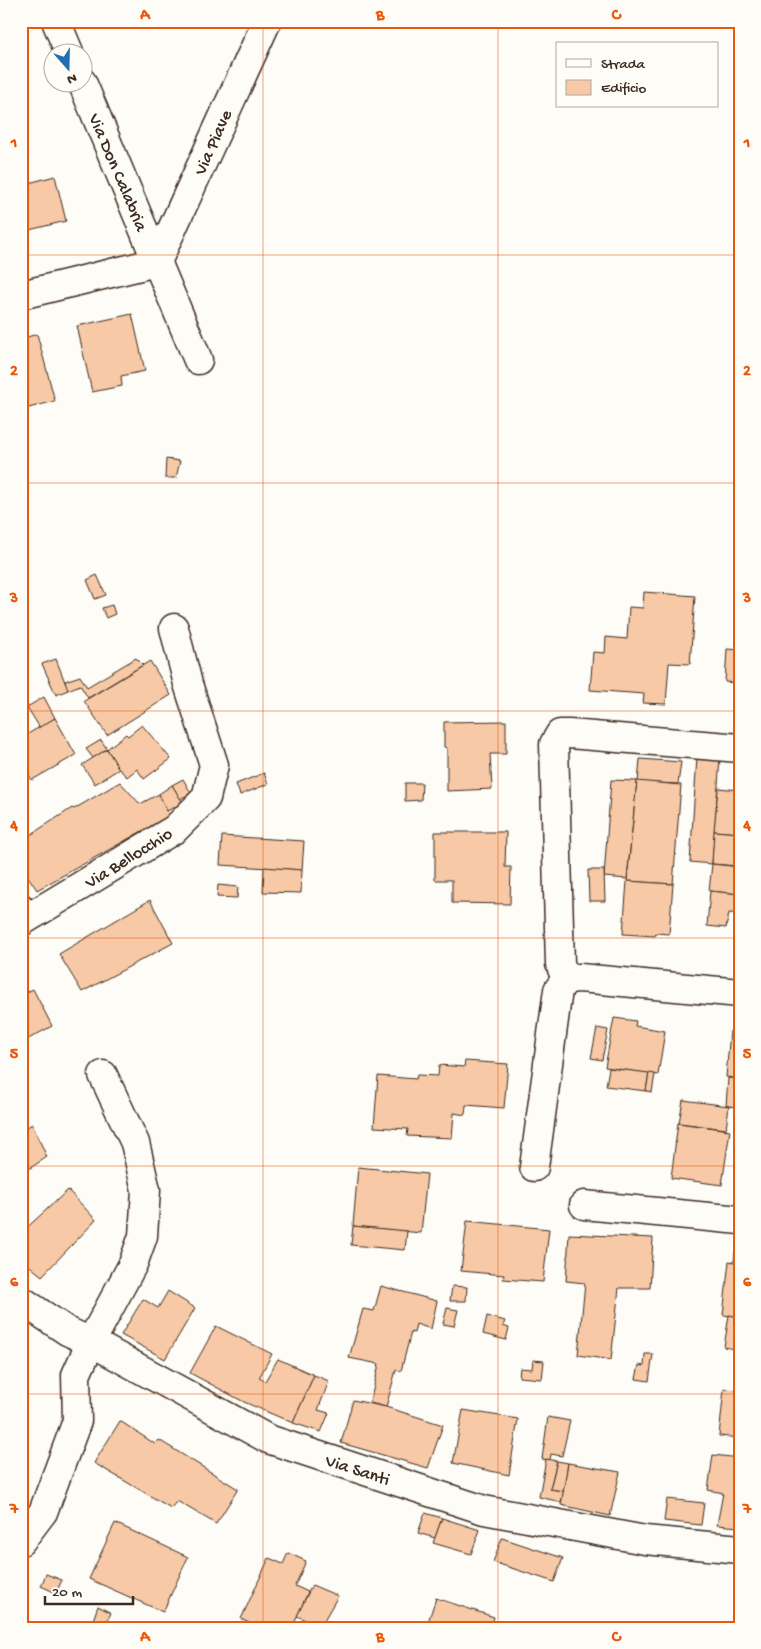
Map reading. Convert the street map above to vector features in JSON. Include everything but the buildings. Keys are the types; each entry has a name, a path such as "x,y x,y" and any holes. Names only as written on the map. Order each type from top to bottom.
{"street":[{"path":"56,21 65,42"},
{"name":"Via Piave","path":"157,262 267,21"},
{"name":"Via Don Calabria","path":"86,92 198,360"},
{"path":"21,295 157,262"},
{"name":"Via Bellocchio","path":"25,912 175,829 206,798 214,765 188,684 174,628"},
{"path":"566,979 560,964 554,744 560,734 740,748"},
{"path":"534,1167 558,990 566,979 580,978 740,992"},
{"path":"21,1541 43,1512 77,1420 76,1376 91,1342 133,1264 143,1236 146,1190 135,1142 103,1076"},
{"path":"584,1205 740,1220"},
{"name":"Via Santi","path":"21,1300 67,1331 91,1342 268,1439 484,1510 645,1540 740,1549"}]}
